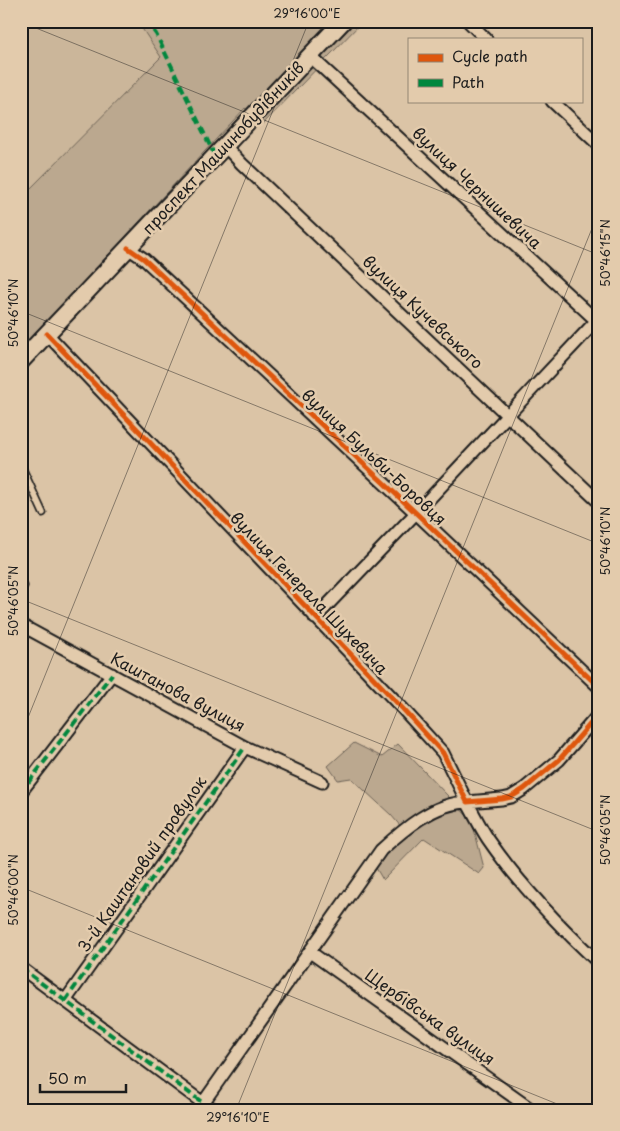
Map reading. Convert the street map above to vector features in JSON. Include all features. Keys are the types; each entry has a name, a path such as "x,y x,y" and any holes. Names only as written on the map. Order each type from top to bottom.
{"street":[{"name":"проспект Машинобудівників","path":"23,356 47,334 342,21"},
{"path":"468,21 485,38"},
{"name":"вулиця Чернишевича","path":"310,56 598,320"},
{"path":"553,102 599,145"},
{"name":"вулиця Кучевського","path":"225,146 599,502"},
{"name":"вулиця Бульби-Боровця","path":"128,248 144,259 416,513 599,688"},
{"path":"315,618 598,320"},
{"name":"вулиця Генерала Шухевича","path":"47,334 443,753 467,802 489,840 545,908 599,963"},
{"name":"Каштанова вулиця","path":"21,625 245,747 322,782"},
{"path":"21,792 112,674"},
{"path":"200,1106 381,850 402,831 449,804 492,801 511,797 524,789 559,760 599,714"},
{"name":"3-й Каштановий провулок","path":"65,1001 245,747"},
{"name":"Щербівська вулиця","path":"310,952 532,1110"},
{"path":"21,968 200,1106 215,1110"}],"lane":[{"path":"21,465 43,513"}],"shaded area":[{"path":"21,21 137,21 161,57 21,198"},
{"path":"137,21 363,21 263,124 245,108 21,349 21,198 161,57"},
{"path":"354,743 382,757 398,744 472,821 484,868 479,874 424,838 383,880 376,868 382,857 408,835 391,815 351,778 338,780 328,766"}],"marked path":[{"path":"146,21 156,34 215,156"},
{"path":"21,792 112,674"},
{"path":"65,1001 245,747"},
{"path":"21,968 203,1103"}],"cycle path":[{"path":"128,248 144,259 599,687"},
{"path":"47,334 443,753 467,802 511,797 524,789 559,760 599,714"}]}
